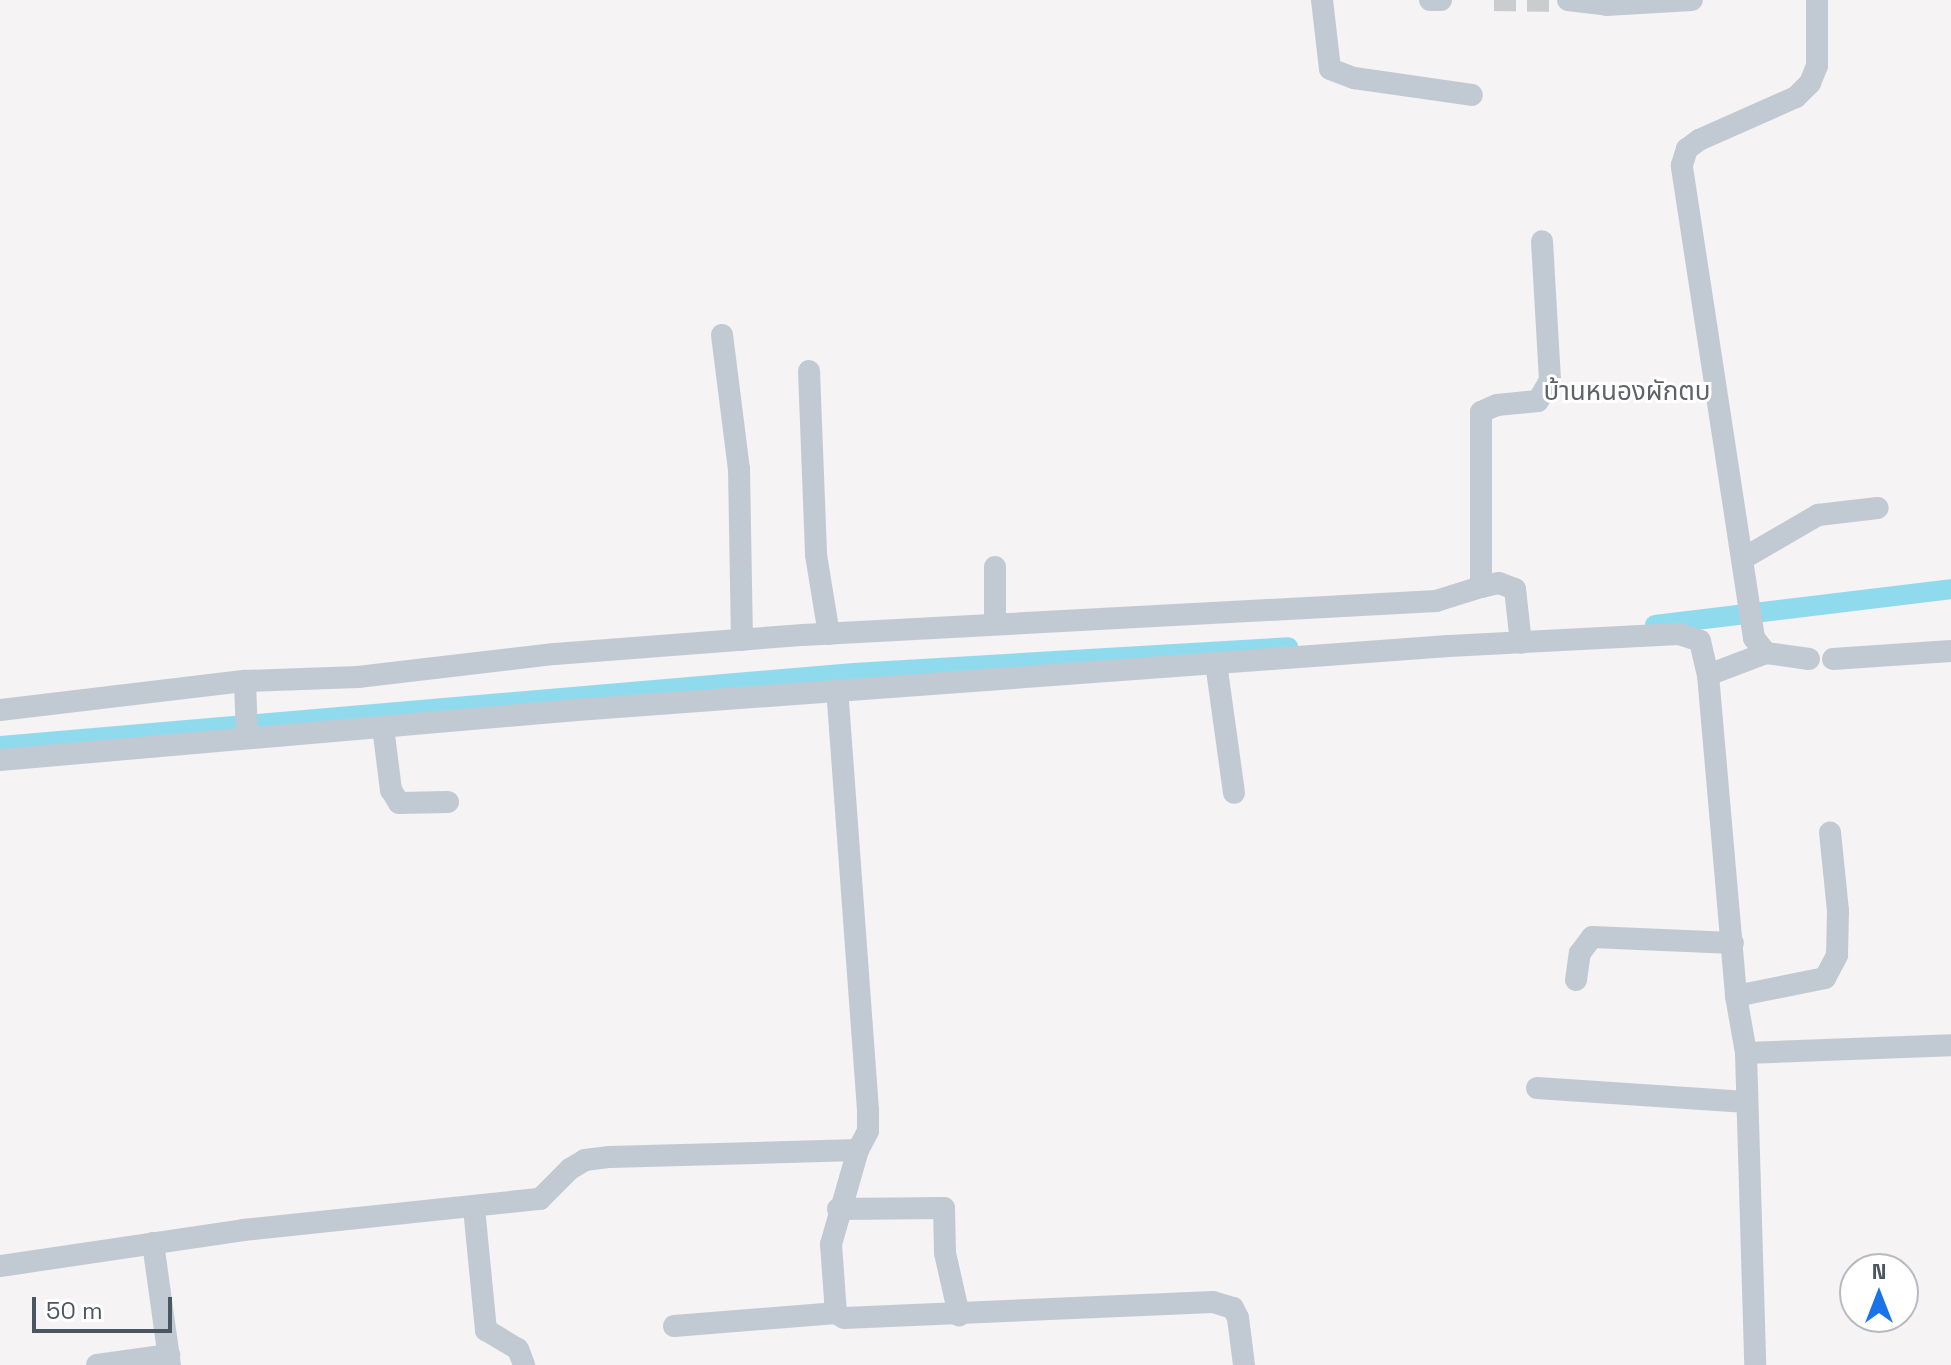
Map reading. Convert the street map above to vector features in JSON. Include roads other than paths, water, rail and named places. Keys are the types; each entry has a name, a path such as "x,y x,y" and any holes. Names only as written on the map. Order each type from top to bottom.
{"street":[{"path":"1322,0 1330,69 1354,78 1472,95"},
{"path":"1430,0 1441,0"},
{"path":"1565,1 1692,0"},
{"path":"1760,646 1682,165 1687,149 1699,140 1796,97 1810,83 1817,66 1817,0"},
{"path":"1481,587 1477,434 1481,412 1497,405 1538,401 1550,380 1542,241"},
{"path":"722,335 739,469 742,640"},
{"path":"809,371 816,555 829,634"},
{"path":"1745,565 1818,515 1878,508"},
{"path":"995,567 995,624"},
{"path":"0,710 245,684 358,677 742,640 1436,601 1499,583 1515,589 1520,600 1521,640"},
{"path":"0,760 247,735 1521,640 1679,634 1700,641 1708,675 1736,996 1746,1053 1755,1365"},
{"path":"1708,675 1760,646 1809,659"},
{"path":"1833,659 1951,651"},
{"path":"1216,663 1234,793"},
{"path":"245,684 247,735"},
{"path":"836,1313 831,1244 838,1209 858,1150 867,1138 868,1110 837,690"},
{"path":"383,727 391,790 399,803 448,802"},
{"path":"1736,996 1825,978 1837,955 1838,911 1830,832"},
{"path":"1576,980 1580,953 1592,937 1733,943"},
{"path":"1746,1053 1951,1045"},
{"path":"1537,1088 1747,1102"},
{"path":"0,1266 153,1243 540,1199 585,1160 858,1150"},
{"path":"474,1208 486,1330 518,1349 524,1365"},
{"path":"838,1209 944,1208 945,1253 959,1315"},
{"path":"97,1365 169,1360 153,1243"},
{"path":"674,1326 836,1313 853,1320 1213,1302 1233,1308 1238,1318 1244,1365"}],"waterway":[{"path":"1655,625 1951,589"},
{"path":"0,746 854,673 1288,647"}],"tunnel":[{"path":"1494,0 1559,1"}],"district":[{"name":"บ้านหนองผักตบ","path":"1627,392"}]}
